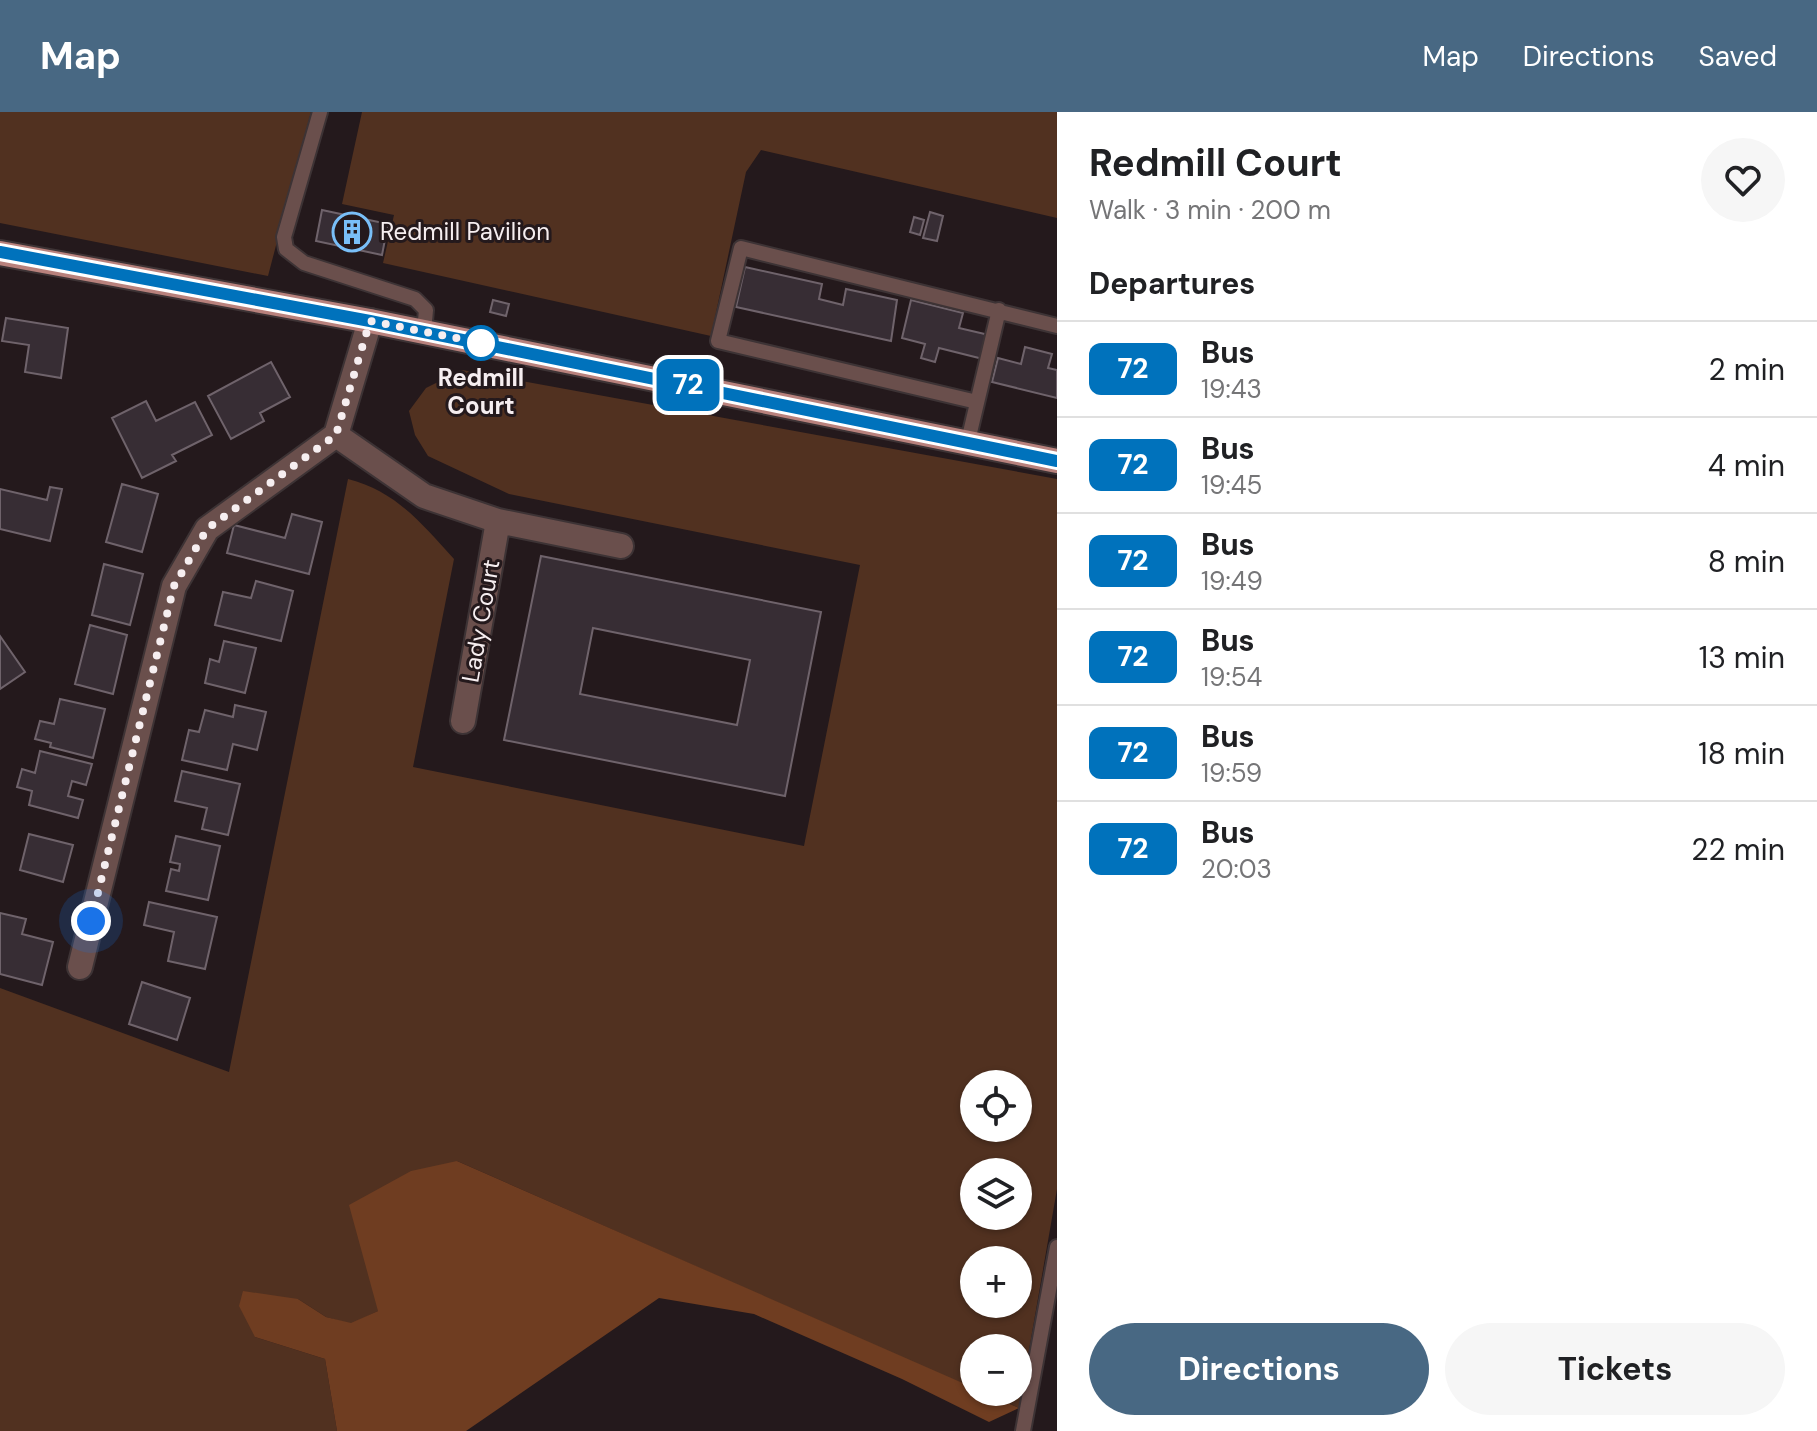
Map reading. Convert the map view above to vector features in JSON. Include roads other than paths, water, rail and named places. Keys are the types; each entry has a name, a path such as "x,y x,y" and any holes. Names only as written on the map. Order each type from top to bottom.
{"main road":[{"path":"0,253 370,321 1057,461"}],"street":[{"path":"80,967 174,586 207,529 336,435 370,321"},
{"path":"336,435 424,496 498,521 621,546"},
{"name":"Lady Court","path":"463,721 498,521"}],"lane":[{"path":"320,112 284,237 286,249 304,263 415,299 426,310 424,332"},
{"path":"977,402 718,341 741,248 1057,326"},
{"path":"968,441 999,310"},
{"path":"1023,1431 1057,1247"}],"place":[{"name":"Redmill Pavilion","path":"352,232"},
{"name":"Redmill Court","path":"481,343"}]}
